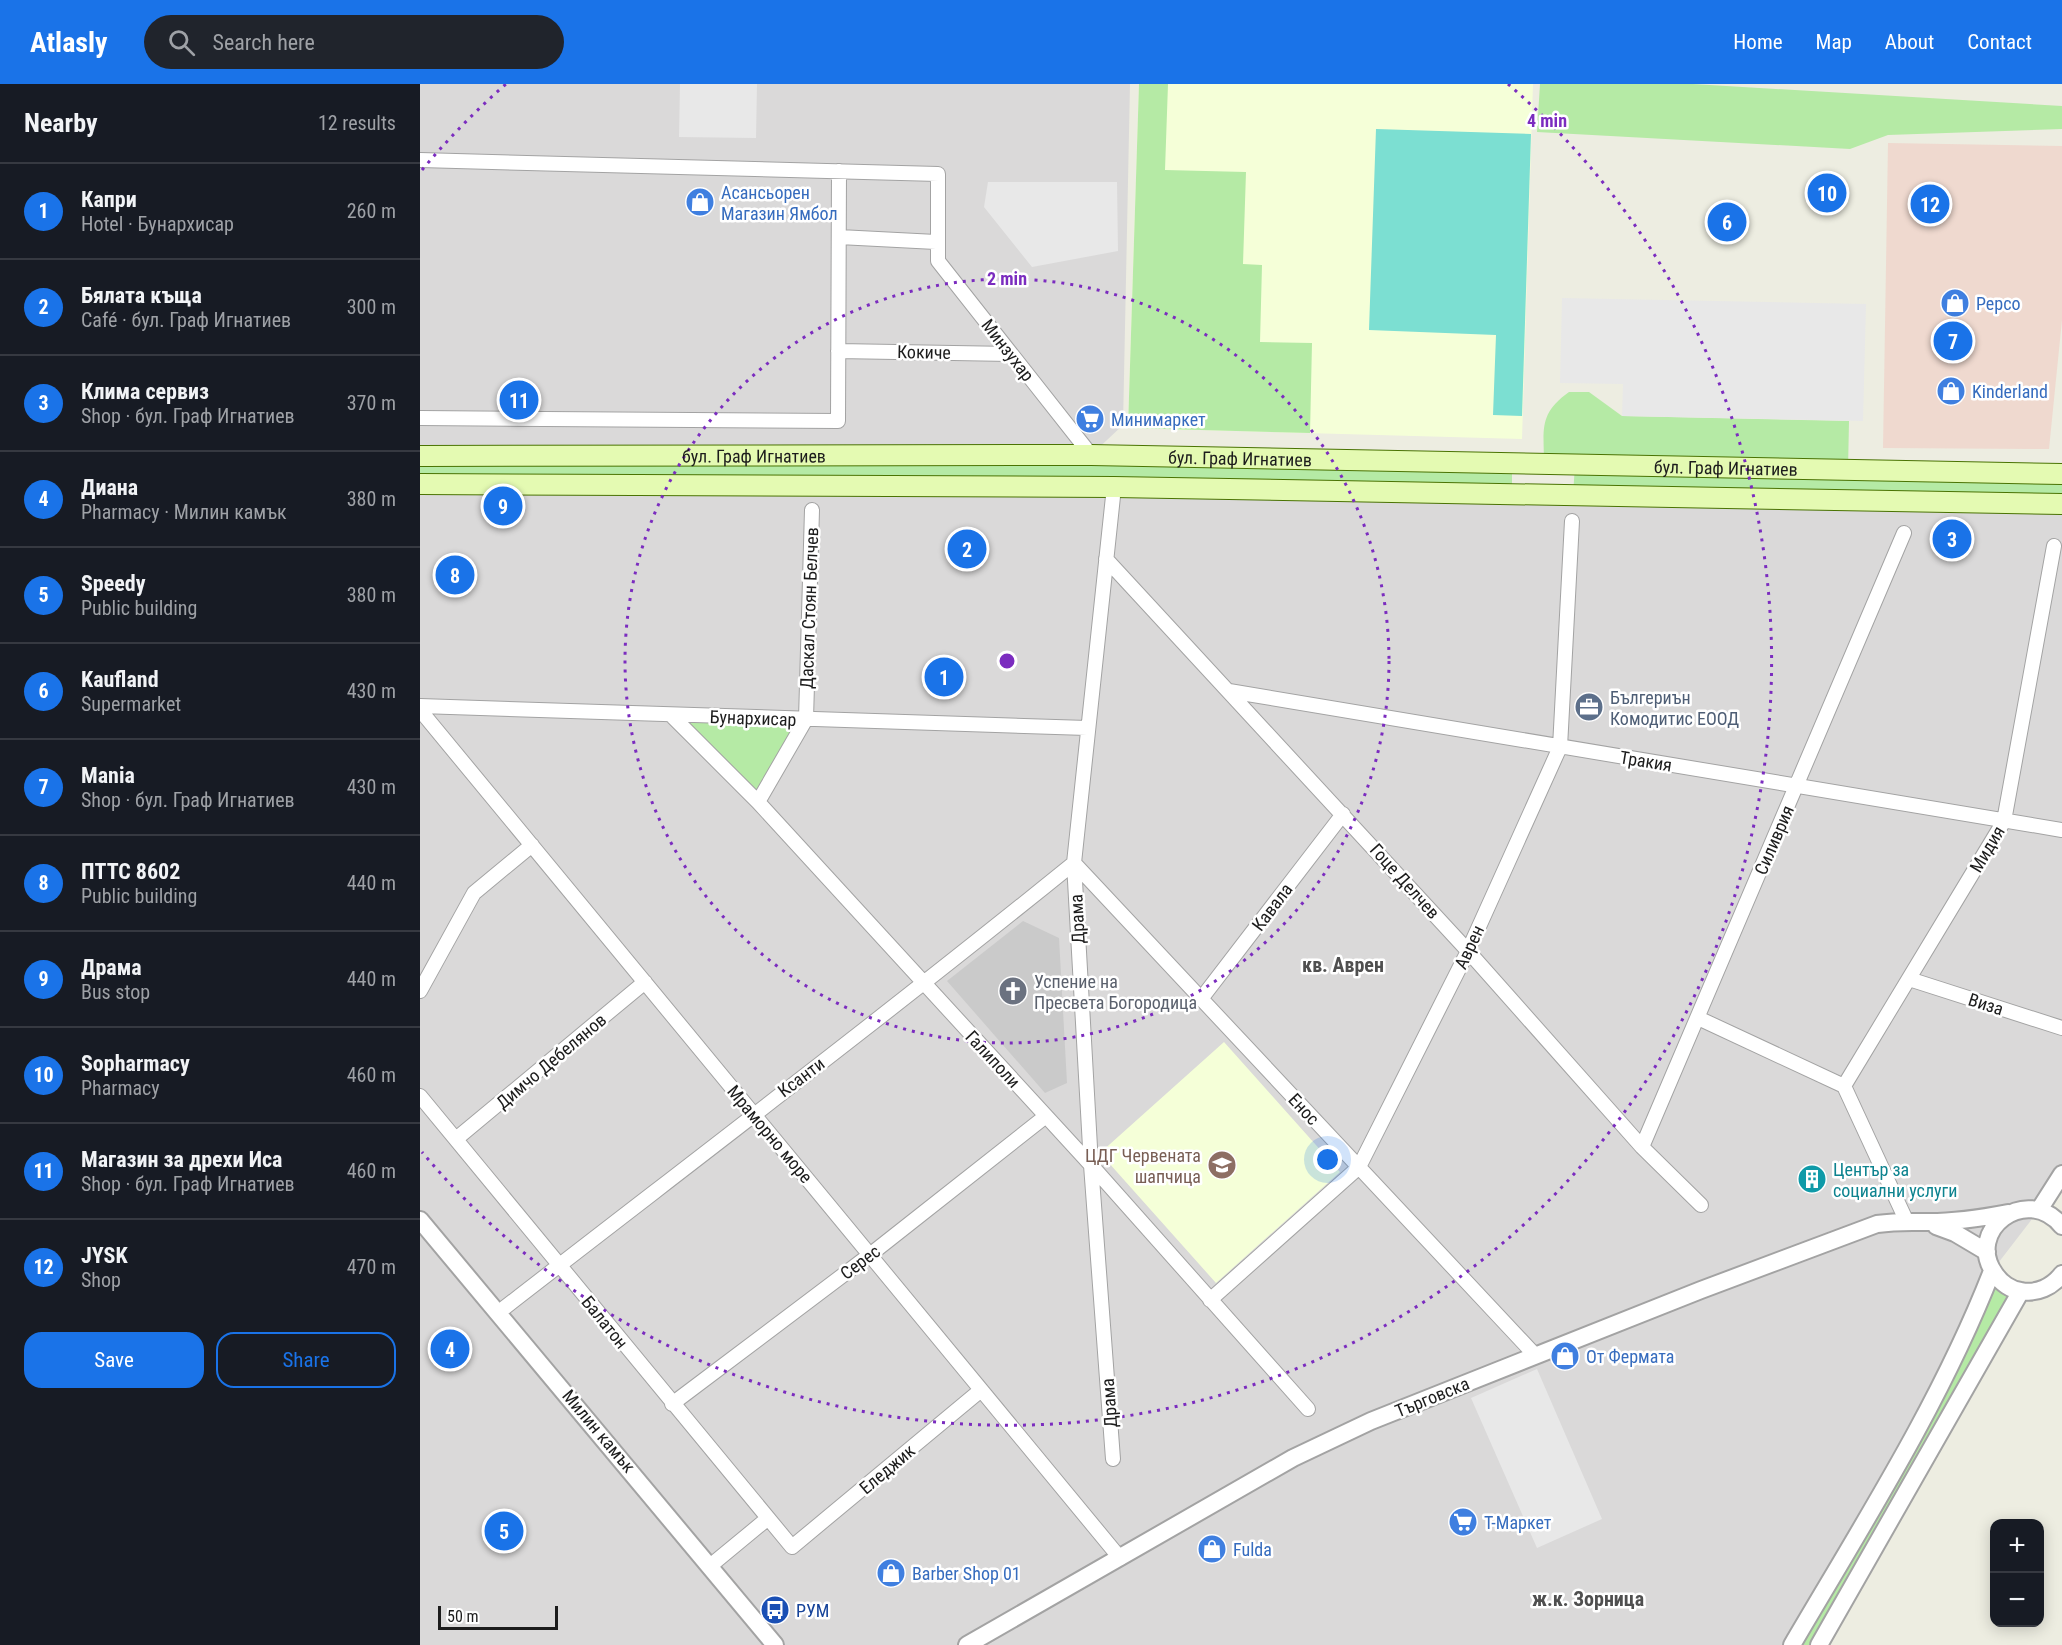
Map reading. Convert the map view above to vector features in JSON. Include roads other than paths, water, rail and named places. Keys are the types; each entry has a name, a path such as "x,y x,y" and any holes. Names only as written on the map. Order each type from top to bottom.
{"main road":[{"name":"бул. Граф Игнатиев","path":"420,456 1090,455 2062,474"},
{"path":"1090,455 1114,487"},
{"path":"1543,495 1544,464"},
{"name":"бул. Граф Игнатиев","path":"420,484 1114,487 2062,504"}],"street":[{"path":"420,160 839,171 838,422 420,418"},
{"name":"Минзухар","path":"839,171 938,174 936,242 938,261 1090,455"},
{"path":"839,237 936,242"},
{"name":"Кокиче","path":"838,351 1011,354"},
{"name":"Драма","path":"1113,1459 1090,1165 1074,863 1114,487"},
{"name":"Даскал Стоян Белчев","path":"758,802 806,719 812,510"},
{"name":"Аврен","path":"1210,1300 1359,1167 1468,951 1560,747 1572,521"},
{"name":"Силиврия","path":"1642,1147 1904,533"},
{"name":"Мидия","path":"1844,1086 2004,821 2054,546"},
{"name":"Гоце Делчев","path":"1106,559 1468,951 1642,1147 1701,1205"},
{"name":"Тракия","path":"1229,691 2062,830"},
{"name":"Бунархисар","path":"420,708 1087,728"},
{"name":"Мраморно море","path":"420,708 1120,1558"},
{"name":"Галиполи","path":"671,715 758,802 1046,1116 1308,1409"},
{"name":"Кавала","path":"1201,999 1343,814"},
{"path":"420,991 474,893 532,845"},
{"name":"Ксанти","path":"499,1312 753,1114 924,985 1074,863"},
{"name":"Енос","path":"1074,863 1535,1355"},
{"name":"Виза","path":"1909,979 2062,1028"},
{"name":"Димчо Дебелянов","path":"456,1139 645,982"},
{"path":"1698,1018 1844,1086 1906,1220"},
{"name":"Балатон","path":"420,1096 792,1547"},
{"name":"Серес","path":"672,1404 871,1254 1046,1116"},
{"path":"2062,1174 2039,1210 2054,1217 2062,1224"},
{"name":"Търговска","path":"967,1645 1293,1458 1371,1421 1535,1355 1877,1224 1906,1220 1926,1222 1970,1220 2008,1214 2018,1210 2039,1210"},
{"path":"2008,1214 1992,1230 1987,1252 1992,1271 2004,1284 2020,1291 2034,1292 2046,1288 2062,1274"},
{"name":"Милин камък","path":"420,1220 775,1645"},
{"name":"Търговска","path":"1926,1222 1955,1233 1987,1252"},
{"path":"1792,1645 1869,1514 1947,1372 1975,1316 1992,1271"},
{"path":"1819,1645 2020,1291"},
{"name":"Еледжик","path":"792,1547 981,1390"},
{"path":"710,1566 767,1519"}],"place":[{"name":"Sopharmacy","path":"1827,193"},
{"name":"Асансьорен Магазин Ямбол","path":"700,202"},
{"name":"JYSK","path":"1930,204"},
{"name":"Kaufland","path":"1727,222"},
{"name":"Pepco","path":"1955,303"},
{"name":"Mania","path":"1953,341"},
{"name":"Kinderland","path":"1951,391"},
{"name":"Магазин за дрехи Иса","path":"519,400"},
{"name":"Минимаркет","path":"1090,419"},
{"name":"Драма","path":"503,506"},
{"name":"Клима сервиз","path":"1952,539"},
{"name":"Бялата къща","path":"967,549"},
{"name":"ПТТС 8602","path":"455,575"},
{"name":"Капри","path":"944,677"},
{"name":"Бългериън Комодитис ЕООД","path":"1589,707"},
{"name":"Успение на Пресвета Богородица","path":"1013,991"},
{"name":"ЦДГ Червената шапчица","path":"1222,1165"},
{"name":"Център за социални услуги","path":"1812,1179"},
{"name":"Диана","path":"450,1349"},
{"name":"От Фермата","path":"1565,1356"},
{"name":"Т-Маркет","path":"1463,1522"},
{"name":"Speedy","path":"504,1531"},
{"name":"Fulda","path":"1212,1549"},
{"name":"Barber Shop 01","path":"891,1573"},
{"name":"РУМ","path":"775,1610"}],"district":[{"name":"кв. Аврен","path":"1343,965"},
{"name":"ж.к. Зорница","path":"1588,1599"}]}
